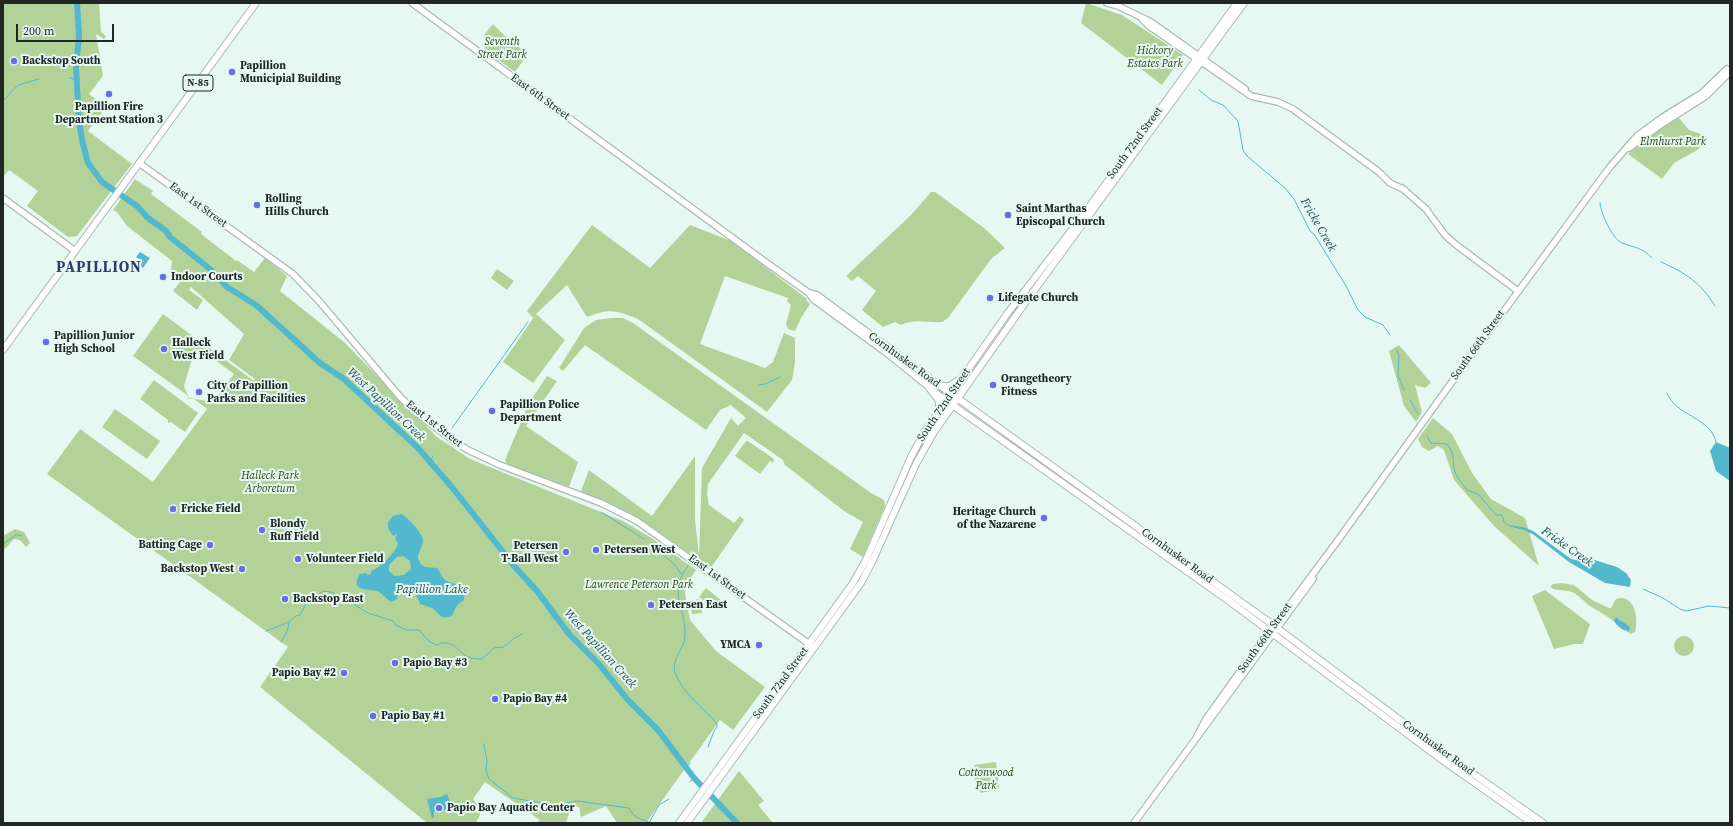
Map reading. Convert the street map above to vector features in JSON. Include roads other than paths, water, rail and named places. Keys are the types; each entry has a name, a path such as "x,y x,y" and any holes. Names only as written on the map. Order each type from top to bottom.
{"main road":[{"name":"N-85","path":"3,350 256,3"},
{"name":"East 6th Street","path":"412,3 630,162"},
{"path":"1108,3 1118,6 1142,19 1149,26 1200,59 1250,96 1278,102 1293,109 1379,172 1392,179 1426,209 1445,235 1455,244 1518,291"},
{"name":"South 72nd Street","path":"812,646 862,568 920,455 942,420 1200,59 1237,3"},
{"name":"South 72nd Street","path":"679,823 696,805 812,646 861,583 881,543 911,457 920,439 938,412 1028,286 1244,3"},
{"name":"South 66th Street","path":"1134,823 1197,736 1213,717 1274,630 1302,595 1336,543 1594,187 1625,151 1658,126 1706,96 1728,70"},
{"name":"Cornhusker Road","path":"630,162 809,293 813,299 888,354 946,401 1274,630 1445,762 1532,823"},
{"name":"East 1st Street","path":"139,163 293,274 319,301 377,372 401,398 422,417 451,439 468,450 500,465 594,500 637,521 812,646"},
{"path":"3,198 75,251"},
{"name":"Cornhusker Road","path":"809,293 816,295 1274,630 1543,823"},
{"path":"935,382 949,387 964,375"},
{"path":"967,385 965,395 967,402 1022,441 1032,452"},
{"path":"930,389 939,401 938,412"},
{"path":"942,420 955,412 966,414"},
{"path":"1035,463 1040,463 1063,479 1083,489"},
{"name":"South 72nd Street","path":"687,823 696,805"}],"water":[{"path":"140,252 150,258 143,268 139,265 142,261 136,257"},
{"path":"1716,442 1730,448 1730,481 1716,471 1710,451"},
{"name":"Papillion Lake","path":"401,514 404,515 422,537 423,542 418,558 419,562 425,567 437,568 444,579 458,585 463,590 464,600 457,606 451,616 442,617 432,608 420,604 413,588 407,584 400,586 397,599 391,602 379,592 362,589 357,584 360,574 371,574 371,571 383,564 397,547 398,544 395,538 397,535 396,534 393,536 388,528 388,522 393,516","holes":["403,556 410,561 411,569 404,575 395,576 389,571 389,565 397,557"]},
{"path":"1508,525 1523,527 1533,531 1571,559 1581,561 1588,558 1617,567 1626,573 1631,580 1630,587 1605,583 1569,562 1534,535 1520,528"},
{"path":"1616,617 1630,627 1629,631 1622,629 1617,625 1614,621"},
{"name":"Papio Bay Aquatic Center","path":"447,794 450,802 449,810 434,811 434,818 432,818 427,799 441,797"}],"waterway":[{"name":"West Papillion Creek","path":"77,3 79,35 76,68 79,120 88,163 102,182 137,206 148,218 166,231 170,237 210,269 227,287 256,305 320,363 344,379 418,448 451,486 515,567 537,591 569,634 599,664 627,699 658,730 694,778 737,823"},
{"name":"West Papillion Creek","path":"70,78 77,80"},
{"path":"3,101 18,85 39,79"},
{"name":"Fricke Creek","path":"1199,90 1211,100 1223,105 1238,121 1243,150 1247,156 1285,188 1294,199 1310,231 1314,234 1346,286 1358,310 1365,317 1383,325 1390,335"},
{"path":"1600,203 1602,213 1614,236 1622,243 1642,250 1652,258"},
{"path":"1661,262 1678,270 1692,280 1704,291 1715,306"},
{"path":"452,428 528,322"},
{"name":"Fricke Creek","path":"1396,349 1399,355 1398,375 1404,390"},
{"path":"759,385 765,384 780,377"},
{"path":"1667,393 1671,401 1677,407 1707,427 1713,434 1716,442"},
{"name":"Fricke Creek","path":"1410,400 1418,414"},
{"name":"Fricke Creek","path":"1427,436 1431,443 1447,444 1453,455 1455,473 1467,490 1478,494 1496,515 1502,515 1504,522 1510,526 1522,529"},
{"name":"West Papillion Creek","path":"430,462 433,456"},
{"path":"601,512 644,539"},
{"path":"3,544 16,535 22,536"},
{"path":"649,543 675,565 681,574"},
{"path":"688,566 682,576 678,592 685,625 685,635 683,645 674,665 674,670 684,689 717,724 708,747"},
{"name":"Fricke Creek","path":"1643,589 1686,611 1709,606 1730,608"},
{"path":"266,631 289,622 296,616 300,615 306,604 323,591 331,592 368,613 393,621 396,625 406,630 419,630 429,641 436,645 444,643 451,644 464,655 474,659 482,659 494,648 504,647 513,639 522,634"},
{"name":"West Papillion Creek","path":"551,618 555,616"},
{"path":"281,642 287,632 289,623"},
{"path":"484,744 487,762 486,770 489,779 513,798 551,806 577,801 629,808 635,816 649,822"},
{"name":"West Papillion Creek","path":"687,767 690,763"},
{"name":"West Papillion Creek","path":"690,782 694,778"},
{"path":"649,823 659,805 669,799"}],"place":[{"name":"Backstop South","path":"14,61"},
{"name":"Papillion Municipial Building","path":"232,72"},
{"name":"Papillion Fire Department Station 3","path":"109,94"},
{"name":"Rolling Hills Church","path":"257,205"},
{"name":"Saint Marthas Episcopal Church","path":"1008,215"},
{"name":"Indoor Courts","path":"163,277"},
{"name":"Lifegate Church","path":"990,298"},
{"name":"Papillion Junior High School","path":"46,342"},
{"name":"Halleck West Field","path":"164,349"},
{"name":"Orangetheory Fitness","path":"993,385"},
{"name":"City of Papillion Parks and Facilities","path":"199,392"},
{"name":"Papillion Police Department","path":"492,411"},
{"name":"Fricke Field","path":"173,509"},
{"name":"Heritage Church of the Nazarene","path":"1044,518"},
{"name":"Blondy Ruff Field","path":"262,530"},
{"name":"Batting Cage","path":"210,545"},
{"name":"Petersen West","path":"596,550"},
{"name":"Petersen T-Ball West","path":"566,552"},
{"name":"Volunteer Field","path":"298,559"},
{"name":"Backstop West","path":"242,569"},
{"name":"Backstop East","path":"285,599"},
{"name":"Petersen East","path":"651,605"},
{"name":"YMCA","path":"759,645"},
{"name":"Papio Bay #3","path":"395,663"},
{"name":"Papio Bay #2","path":"344,673"},
{"name":"Papio Bay #4","path":"495,699"},
{"name":"Papio Bay #1","path":"373,716"},
{"name":"Papio Bay Aquatic Center","path":"439,808"}],"district":[{"name":"PAPILLION","path":"99,268"}],"park label":[{"name":"Seventh Street Park","path":"502,48"},
{"name":"Hickory Estates Park","path":"1155,57"},
{"name":"Elmhurst Park","path":"1673,142"},
{"name":"Halleck Park Arboretum","path":"270,482"},
{"name":"Lawrence Peterson Park","path":"639,585"},
{"name":"Cottonwood Park","path":"986,779"}]}
